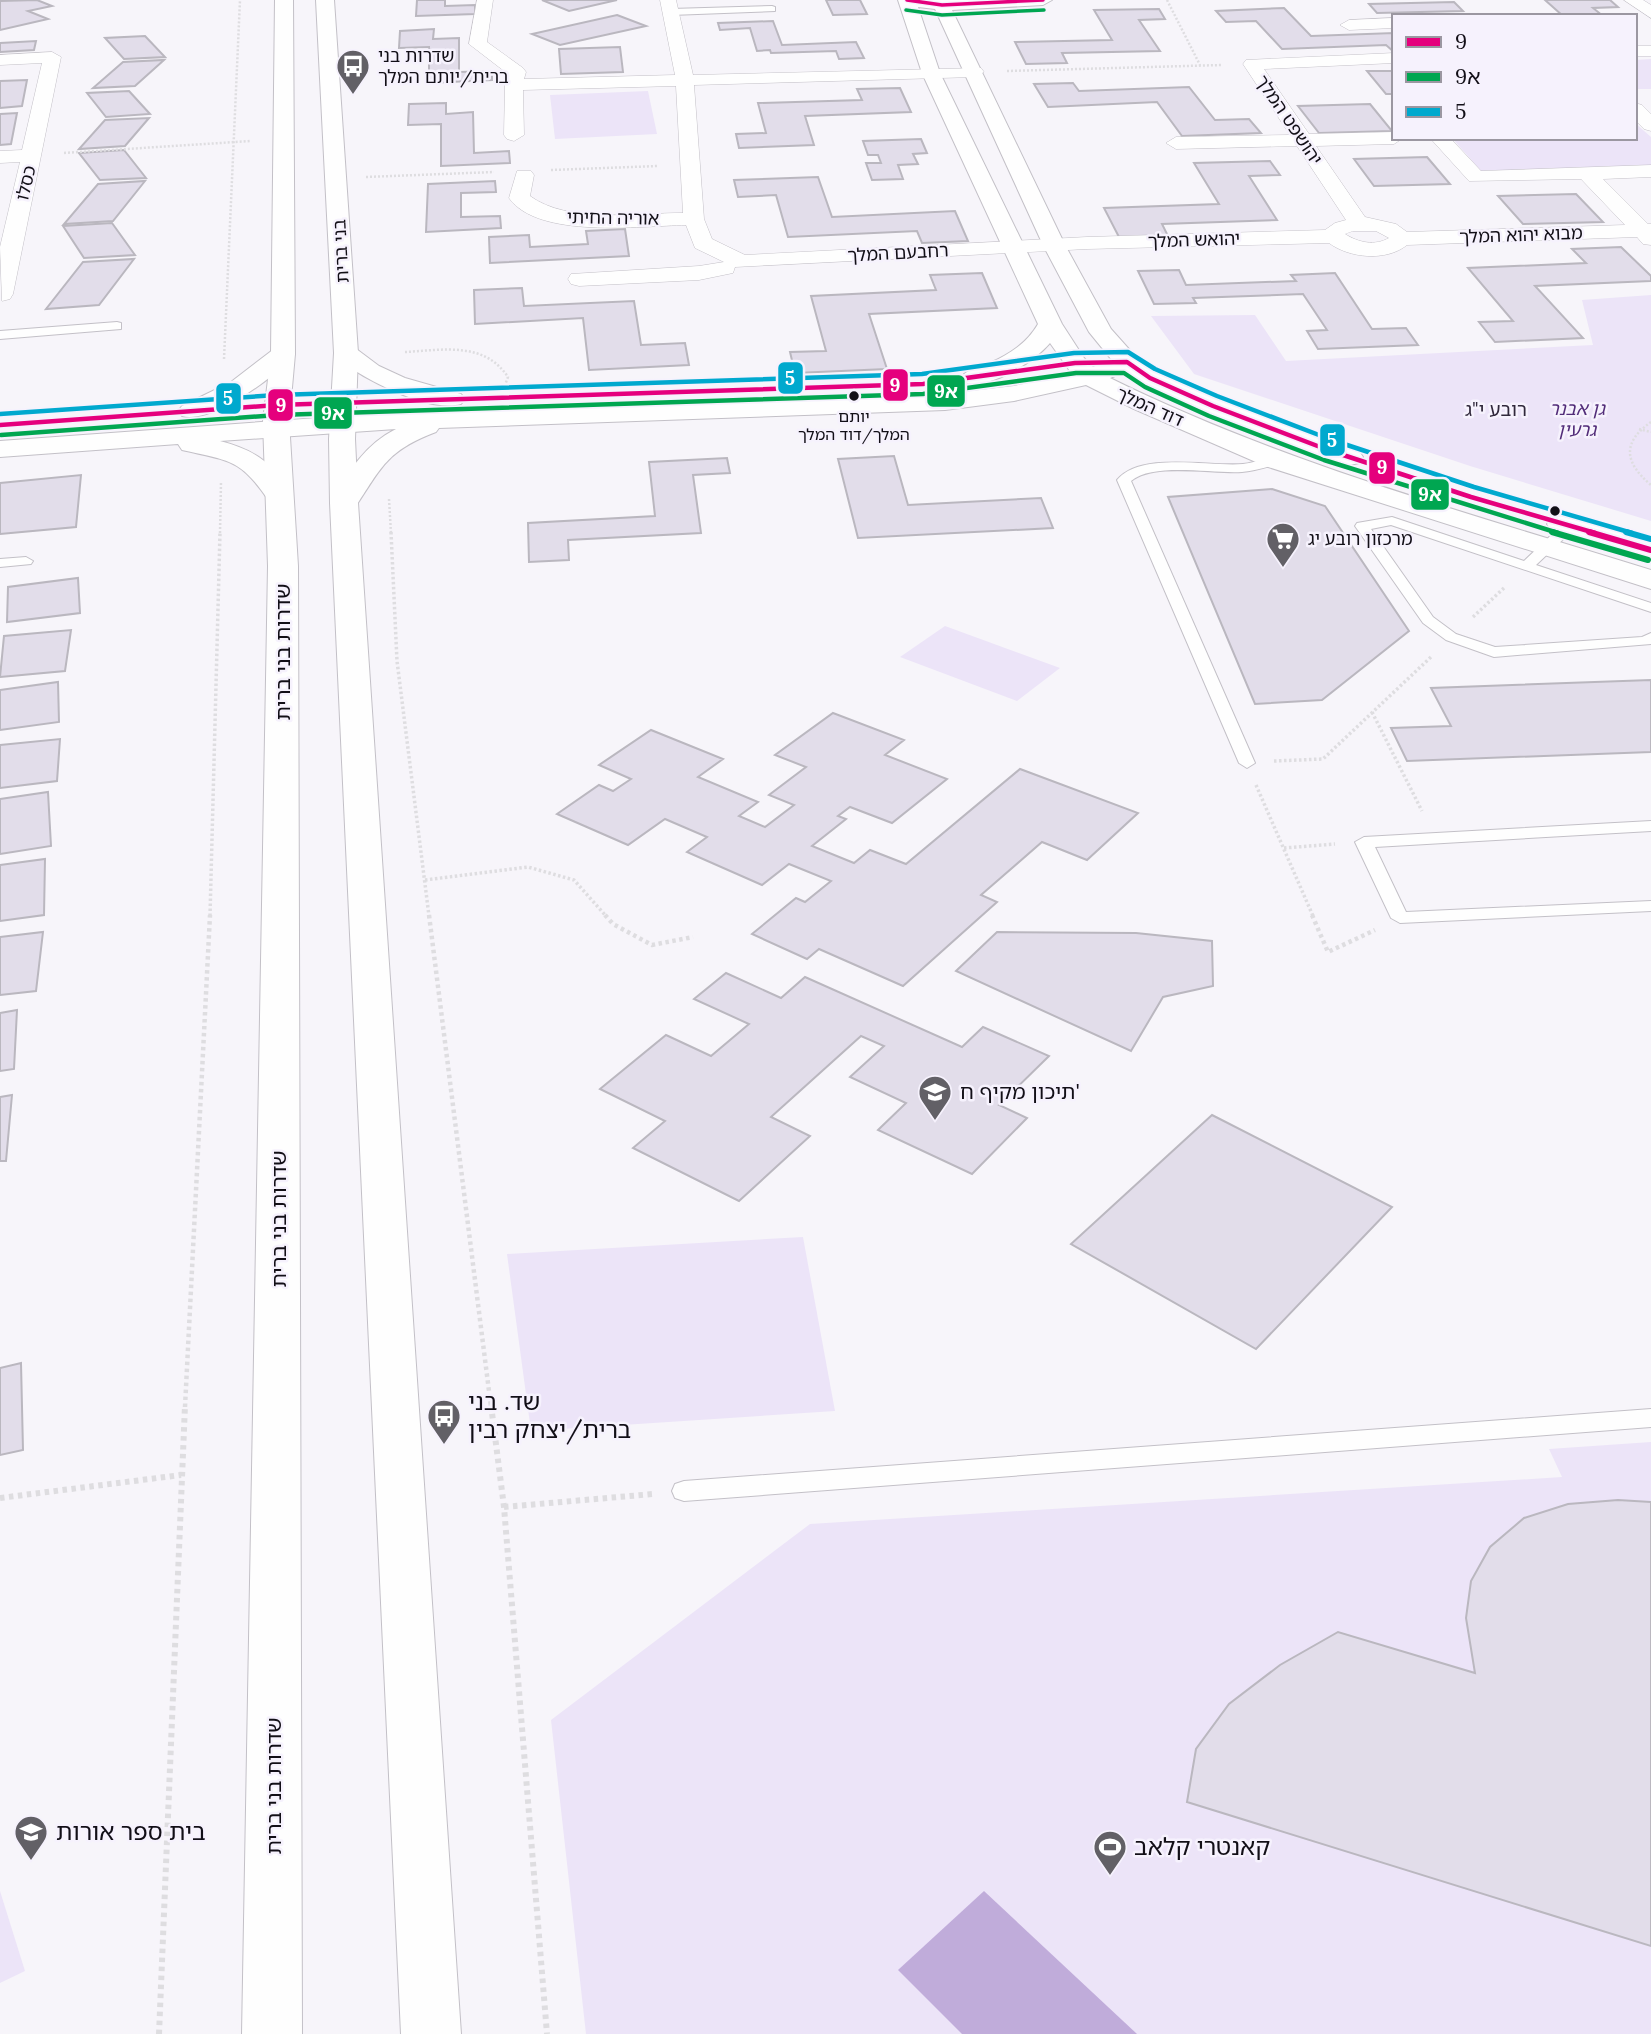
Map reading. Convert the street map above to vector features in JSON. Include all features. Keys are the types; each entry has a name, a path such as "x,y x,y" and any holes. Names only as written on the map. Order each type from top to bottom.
{"street":[{"path":"277,417 283,354 284,0"},
{"name":"בני ברית","path":"325,0 346,353 344,503"},
{"path":"485,0 478,44 517,72 514,85 514,135"},
{"path":"1039,0 910,0 931,73 1050,324 1083,370"},
{"path":"1632,0 1651,13"},
{"name":"דוד המלך","path":"940,2 1054,245 1101,332 1126,362 1150,378 1213,406 1328,450 1651,550"},
{"name":"רחבעם המלך","path":"670,6 685,80 694,219 703,243 733,265"},
{"path":"1349,24 1392,23"},
{"name":"כסלו","path":"0,60 53,49 32,155 5,253 2,294"},
{"name":"יהושפט המלך","path":"1252,64 1392,58"},
{"name":"יהושפט המלך","path":"1252,64 1359,225"},
{"path":"514,85 975,72"},
{"path":"1637,111 1651,125"},
{"path":"1176,143 1392,138"},
{"path":"1441,140 1476,177 1651,171"},
{"name":"כסלו","path":"0,157 32,155"},
{"name":"מבוא יהוא המלך","path":"1586,173 1648,233"},
{"name":"אוריה החיתי","path":"524,175 519,198 538,212 573,220 694,219"},
{"path":"1359,225 1389,229 1400,235 1401,239"},
{"name":"יהואש המלך","path":"1334,236 1335,231 1340,228 1359,225"},
{"name":"מבוא יהוא המלך","path":"1401,239 1648,233"},
{"name":"יהואש המלך","path":"1054,245 1334,236 1352,246 1375,248 1396,245 1401,239"},
{"name":"רחבעם המלך","path":"579,279 699,273 733,265 1054,245"},
{"name":"רחבעם המלך","path":"733,265 723,276 758,282 824,279"},
{"path":"972,378 1012,363 1030,352 1043,338 1050,324"},
{"path":"346,353 366,371 454,409 873,405 1006,396 1079,397 1143,404"},
{"path":"191,411 239,390 264,373 283,354"},
{"path":"0,449 148,439 277,417 841,388 1083,370 1126,362"},
{"path":"1006,396 1083,370"},
{"name":"דוד המלך","path":"1083,370 1143,404 1275,460 1651,580"},
{"path":"431,2034 344,503 368,463 383,446 454,409"},
{"path":"0,425 191,411 277,417"},
{"name":"שדרות בני ברית","path":"272,2034 283,566 277,417"},
{"path":"148,439 208,446 228,452 259,468 279,495"}],"lane":[{"path":"670,6 772,9"},
{"path":"0,335 117,326"},
{"path":"1247,763 1124,480 1134,471 1241,468 1275,460"},
{"path":"1651,608 1392,521 1362,526 1428,620 1451,637 1494,652 1644,641 1651,638"},
{"path":"1526,568 1569,526"},
{"path":"0,563 26,561"},
{"path":"1651,826 1364,842 1400,918 1651,906"},
{"path":"684,1491 1651,1418"}],"path":[{"path":"239,390 223,379 240,0"},
{"path":"1167,0 1199,65"},
{"path":"975,72 1252,64"},
{"path":"32,155 285,139"},
{"path":"394,352 476,351 491,356 503,366 508,377 505,385"},
{"path":"1651,422 1639,429 1629,443 1629,460 1642,478 1651,485"},
{"path":"1639,429 1651,432"},
{"path":"159,2034 181,1475 213,859 221,467 207,461 228,452"},
{"path":"389,494 397,661 504,1507 547,2034"},
{"path":"1400,918 1328,951 1247,763 1323,759 1526,568"},
{"path":"1372,712 1436,838"},
{"path":"1284,848 1364,842"},
{"path":"425,880 528,867 574,880 613,924 652,945 693,937"},
{"path":"0,1498 181,1475"},
{"path":"504,1507 684,1491"}],"green space":[{"path":"1651,59 1651,89 1637,89 1637,60"},
{"path":"648,91 657,134 555,139 550,95"},
{"path":"1637,125 1651,137 1651,166 1481,171 1454,140 1637,140"},
{"name":"גן אבנר גרעין","path":"1651,295 1651,521 1470,466 1194,374 1151,316 1255,315 1286,361 1593,345 1582,300"},
{"path":"945,626 1060,668 1017,701 900,657"},
{"path":"803,1237 835,1411 531,1431 507,1254"},
{"name":"קאנטרי קלאב","path":"1651,1442 1651,2034 586,2034 551,1720 810,1524 1562,1477 1549,1449"},
{"path":"0,1891 25,1971 0,1983"}],"shaded area":[{"path":"984,1891 1137,2034 962,2034 898,1970"}],"building":[{"path":"37,0 52,6 28,11 48,19 0,30 0,1"},
{"path":"417,0 445,0 445,6 475,5 475,14 416,16"},
{"path":"542,0 617,0 569,11"},
{"path":"826,0 860,0 867,14 833,15"},
{"path":"1545,0 1610,0 1618,7 1593,8 1600,14 1561,14"},
{"path":"1454,2 1463,11 1377,13 1369,4"},
{"path":"1284,8 1311,36 1392,33 1392,50 1386,45 1282,49 1256,21 1226,22 1216,11"},
{"path":"1159,9 1165,19 1139,20 1160,51 1062,53 1067,63 1026,64 1015,42 1112,40 1094,10"},
{"path":"617,15 646,26 560,45 532,34"},
{"path":"773,21 782,45 856,42 864,58 839,59 836,51 757,51 750,28 720,30 718,23"},
{"path":"434,29 433,39 459,38 459,72 492,71 492,80 429,83 429,47 399,48 400,31"},
{"path":"145,36 165,57 124,59 105,38"},
{"path":"36,41 34,50 0,52 0,43"},
{"path":"620,47 623,72 561,74 559,49"},
{"path":"164,60 135,86 93,88 123,62"},
{"path":"1367,71 1392,71 1392,94 1386,94"},
{"path":"27,80 22,106 0,108 0,81"},
{"path":"1073,83 1079,91 1189,87 1215,120 1249,119 1261,133 1182,136 1157,102 1048,107 1034,84"},
{"path":"900,88 911,112 805,116 814,145 739,148 736,134 766,133 758,103 862,100 857,89"},
{"path":"129,91 150,114 106,117 87,93"},
{"path":"446,103 446,114 473,112 474,153 509,151 510,163 441,166 441,124 408,125 409,104"},
{"path":"1370,104 1392,131 1319,133 1298,106"},
{"path":"17,113 11,144 0,145 0,114"},
{"path":"149,118 125,146 79,149 105,120"},
{"path":"921,139 927,153 913,154 918,164 898,165 903,179 872,180 866,163 881,163 878,155 868,155 863,141"},
{"path":"124,150 146,178 100,180 79,153"},
{"path":"1427,157 1450,184 1374,186 1354,159"},
{"path":"1270,161 1280,175 1249,176 1277,220 1162,224 1169,238 1120,239 1104,208 1219,204 1194,163"},
{"path":"818,177 832,217 955,211 968,241 922,243 917,231 788,237 776,195 738,197 734,180"},
{"path":"145,181 113,221 64,224 98,184"},
{"path":"495,181 496,192 461,193 461,217 500,216 501,228 426,232 428,184"},
{"path":"1576,194 1603,222 1523,224 1498,196"},
{"path":"112,223 135,255 84,258 63,226"},
{"path":"625,229 629,256 490,263 489,237 529,235 530,247 588,244 586,231"},
{"path":"1621,247 1651,276 1651,281 1535,286 1583,338 1495,342 1479,322 1513,321 1468,268 1586,263 1572,249"},
{"path":"134,259 99,305 46,309 83,262"},
{"path":"1179,270 1186,285 1296,281 1291,275 1335,273 1372,329 1406,328 1418,345 1318,349 1307,331 1327,330 1303,294 1193,298 1196,303 1154,304 1138,271"},
{"path":"982,273 997,308 869,314 887,369 795,373 790,352 826,351 811,296 936,290 930,275"},
{"path":"522,288 524,306 634,301 641,345 685,343 689,365 589,370 583,318 475,324 474,290"},
{"path":"894,456 908,505 1041,498 1053,528 858,538 838,459"},
{"path":"727,458 730,473 693,475 701,533 568,540 569,560 529,562 528,523 655,516 649,462"},
{"path":"81,475 76,527 0,534 0,483"},
{"name":"מרכזון רובע יג","path":"1272,489 1325,506 1409,631 1322,700 1255,704 1168,497"},
{"path":"78,578 80,613 7,622 8,587"},
{"path":"71,630 65,671 0,677 4,636"},
{"path":"1651,680 1651,752 1407,761 1391,728 1451,726 1431,688"},
{"path":"58,682 59,722 0,730 0,690"},
{"path":"833,713 904,740 885,755 947,779 892,823 850,807 838,816 846,819 812,846 854,863 870,850 906,864 1020,769 1138,813 1087,860 1042,842 981,895 997,902 903,986 819,949 807,959 752,934 796,898 805,902 831,881 789,864 762,885 687,852 707,837 665,819 628,845 557,814 599,785 613,791 631,779 599,765 651,730 723,759 698,777 758,802 739,816 765,827 794,805 769,795 806,767 775,755"},
{"path":"60,739 57,781 0,788 0,745"},
{"path":"48,792 51,846 0,854 0,799"},
{"path":"45,859 44,915 0,921 0,865"},
{"path":"43,932 36,991 0,995 0,937"},
{"path":"997,932 1136,933 1212,941 1213,986 1163,997 1131,1051 956,971"},
{"path":"726,973 781,998 805,977 962,1047 983,1027 1049,1056 999,1105 1027,1118 972,1174 878,1130 906,1103 850,1077 884,1046 861,1036 771,1117 810,1136 739,1201 633,1148 665,1121 600,1089 666,1035 711,1056 749,1024 694,999"},
{"path":"17,1010 14,1069 0,1071 0,1013"},
{"path":"12,1095 6,1161 0,1161 0,1097"},
{"path":"1212,1115 1392,1207 1256,1349 1071,1244"},
{"path":"21,1363 23,1450 0,1455 0,1368"},
{"path":"1618,1500 1651,1502 1651,1946 1187,1802 1196,1749 1229,1704 1280,1665 1338,1632 1475,1673 1466,1618 1471,1581 1490,1547 1524,1518 1568,1504"}],"transit line":[{"name":"9","path":"907,0 942,5 1043,0"},
{"name":"9א","path":"906,10 942,15 1044,10"},
{"name":"5","path":"0,414 277,395 922,374 1074,353 1128,352 1155,369 1217,396 1332,440 1474,487 1651,539"},
{"name":"9","path":"0,425 277,405 923,384 1075,363 1127,362 1150,378 1213,406 1328,450 1471,497 1651,550"},
{"name":"9א","path":"1,435 278,415 923,394 1076,373 1124,373 1145,387 1209,416 1324,460 1468,507 1648,560"}],"place":[{"name":"שדרות בני ברית/יותם המלך","path":"353,96"},
{"name":"יותם המלך/דוד המלך","path":"854,396"},
{"name":"מרכזון רובע יג","path":"1283,569"},
{"name":"תיכון מקיף ח'","path":"935,1122"},
{"name":"שד. בני ברית/יצחק רבין","path":"444,1446"},
{"name":"בית ספר אורות","path":"31,1862"},
{"name":"קאנטרי קלאב","path":"1110,1877"}],"district":[{"name":"רובע י\"ג","path":"1496,409"}]}
